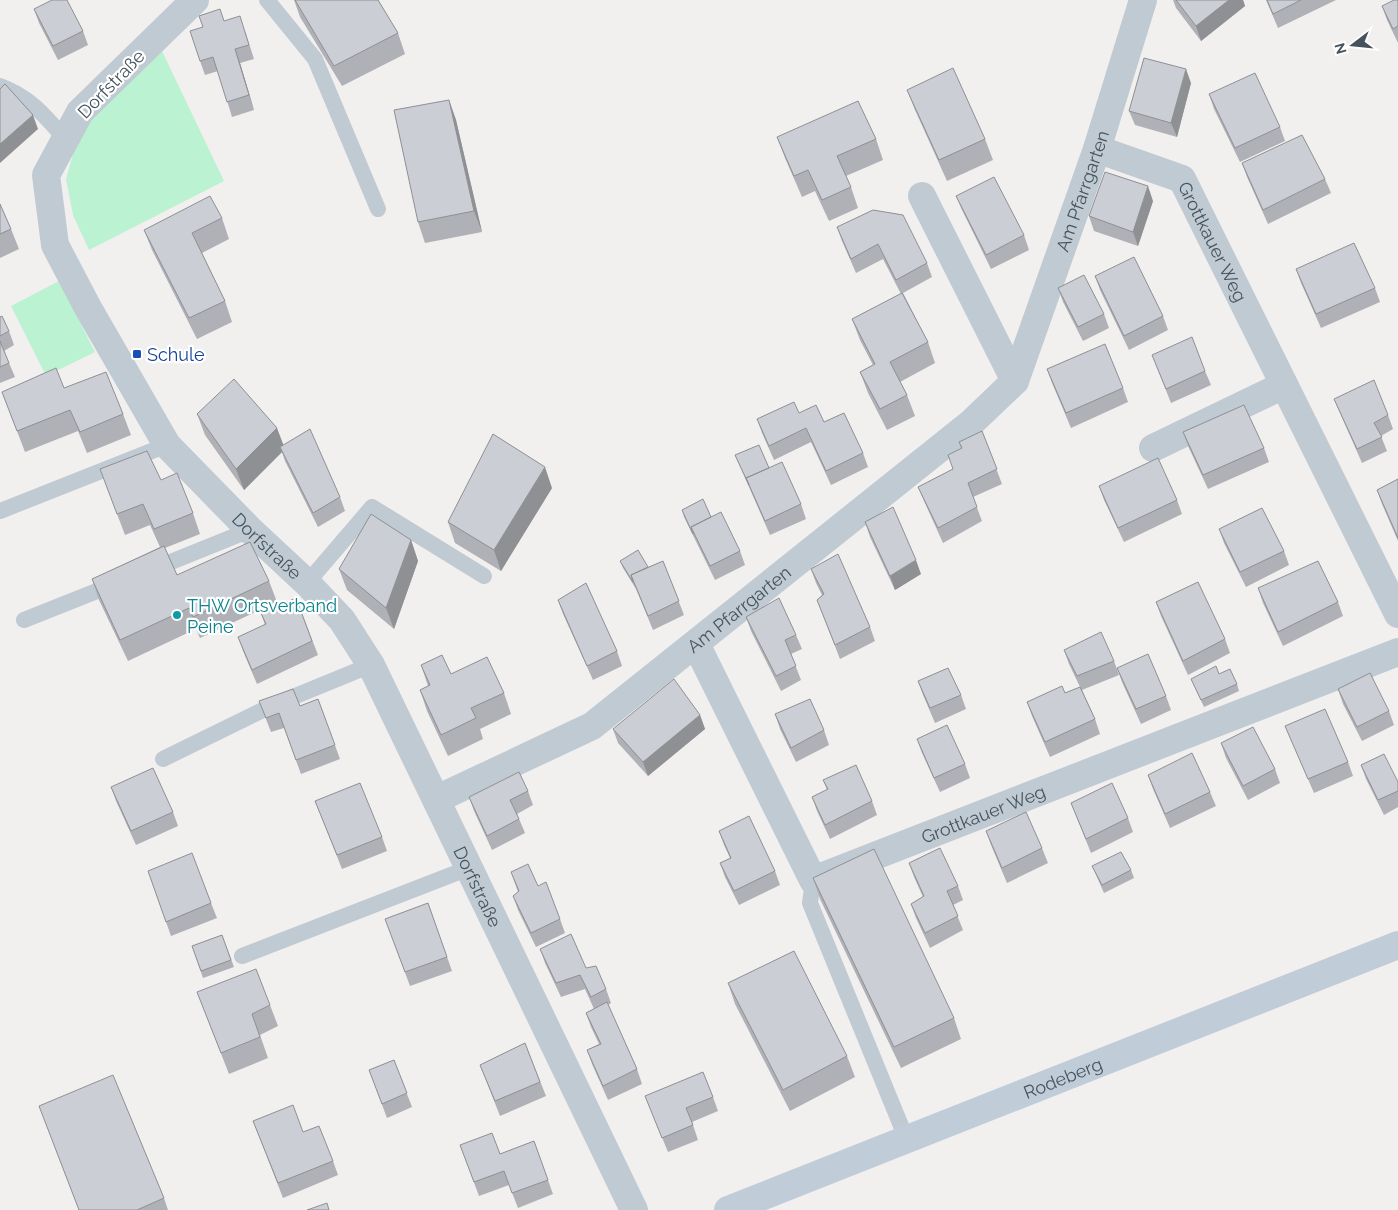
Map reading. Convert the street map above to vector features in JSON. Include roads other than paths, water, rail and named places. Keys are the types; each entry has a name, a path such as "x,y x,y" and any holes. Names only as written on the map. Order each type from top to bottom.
{"street":[{"name":"Dorfstraße","path":"196,0 80,112 46,175 55,245 88,308 167,445 342,620 371,665 634,1210"},
{"name":"Am Pfarrgarten","path":"437,799 592,726 970,424 1015,381 1097,149 1143,0"},
{"name":"Grottkauer Weg","path":"1097,149 1182,179 1398,614"},
{"path":"922,196 1015,381"},
{"path":"1153,448 1284,385"},
{"path":"696,644 813,880"},
{"name":"Grottkauer Weg","path":"813,880 1398,652"},
{"name":"Rodeberg","path":"728,1210 1398,945"}],"lane":[{"path":"267,0 315,59 378,209"},
{"path":"0,86 13,90 39,109 66,140"},
{"path":"0,511 167,445"},
{"path":"307,583 372,507 484,576"},
{"path":"24,620 250,530"},
{"path":"163,759 271,706 371,665"},
{"path":"242,956 469,868"},
{"path":"813,880 810,903 906,1138"}],"place":[{"name":"Schule","path":"137,354"},
{"name":"THW Ortsverband Peine","path":"177,615"}]}
